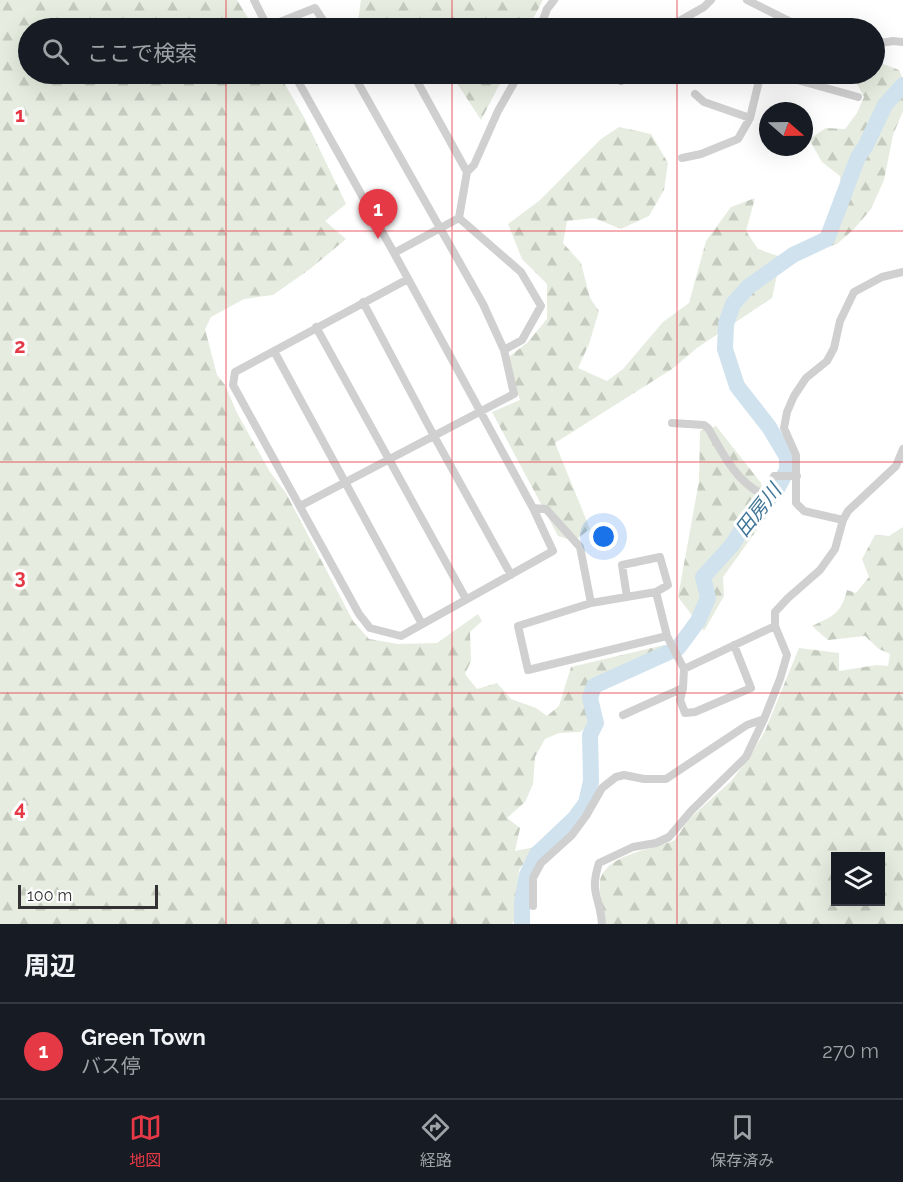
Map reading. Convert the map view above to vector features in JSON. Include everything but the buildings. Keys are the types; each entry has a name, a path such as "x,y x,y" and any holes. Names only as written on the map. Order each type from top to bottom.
{"street":[{"path":"255,0 263,18"},
{"path":"544,18 554,0"},
{"path":"685,18 704,7 711,0"},
{"path":"747,0 779,18"},
{"path":"292,18 315,8 322,18"},
{"path":"885,42 903,42"},
{"path":"300,84 394,253 480,411 553,551 401,636 370,628 359,614 233,385 235,372 408,279"},
{"path":"300,506 514,394 504,350 483,303 359,84"},
{"path":"419,84 467,172"},
{"path":"459,218 467,172 474,165 498,111 513,84"},
{"path":"682,158 701,154 738,139 750,118 758,84"},
{"path":"812,84 858,97"},
{"path":"695,94 704,102 750,118"},
{"path":"394,253 459,218"},
{"path":"459,218 521,272 541,306 522,340 504,350"},
{"path":"843,520 804,512 795,503 796,455 784,428 787,412 806,378 827,361 834,348 840,321 854,292 882,277 903,272"},
{"path":"363,302 511,575"},
{"path":"316,327 466,600"},
{"path":"274,351 422,624"},
{"path":"672,423 704,425 708,428 730,465 753,489 761,493 770,488 774,476 794,476"},
{"path":"602,924 593,890 593,880 599,863 633,847 656,843 669,837 746,757 764,719 787,655 775,626 775,612 820,570 835,549 843,520 848,511 896,466 903,449"},
{"path":"532,508 546,509 580,548 591,603"},
{"path":"627,597 622,565 660,556 668,585 656,592 627,597 591,603 518,626 528,670 668,639"},
{"path":"656,592 668,639 684,669 681,700 685,713 695,712 751,688 734,645"},
{"path":"684,669 775,626"},
{"path":"623,715 683,688"},
{"path":"533,906 532,878 541,862 572,835 602,788 616,777 624,775 644,779 666,779 747,725 764,719"}],"green space":[{"path":"0,0 237,0 248,18 18,18 18,84 285,84 305,119 346,204 325,221 346,239 310,269 273,295 244,299 211,317 205,329 217,375 225,385 237,413 270,472 286,493 353,621 369,639 398,644 437,643 478,614 482,621 470,632 471,661 465,674 477,689 497,683 511,699 536,708 547,716 559,706 571,667 664,645 663,661 594,685 585,694 589,726 580,732 559,733 545,739 535,757 533,784 525,802 507,818 520,828 515,851 535,847 519,870 516,917 512,924 0,924"},
{"path":"361,0 543,0 533,18 358,18"},
{"path":"885,65 899,70 903,79 903,111 893,135 884,180 871,209 854,229 837,244 823,248 820,242 842,198 840,176 822,162 813,146 813,136 826,128 845,129 857,113 864,97 857,84 885,84"},
{"path":"458,84 500,84 481,120"},
{"path":"619,127 651,134 668,163 664,190 649,216 621,229 594,218 567,221 563,243 581,263 590,298 599,311 589,344 578,368 607,381 623,369 663,322 689,303 706,241 731,207 755,198 746,231 758,249 781,257 772,298 697,348 672,369 555,443 590,529 574,541 558,536 492,412 520,400 506,359 527,343 547,319 547,284 522,259 508,224 539,201 601,139"},
{"path":"716,426 761,483 769,513 723,577 724,596 704,631 678,597 699,481 700,431"},
{"path":"903,527 903,924 605,924 600,887 601,877 606,869 634,853 675,840 688,820 731,781 749,758 765,731 799,648 839,653 839,671 877,665 888,666 890,654 879,649 865,636 828,640 812,626 835,613 842,604 847,590 856,593 869,577 862,559 875,535 889,536"}],"waterway":[{"name":"田房川","path":"522,924 522,902 527,875 537,854 575,818 586,803 591,781 590,735 596,723 590,698 594,686 678,648 698,621 708,598 703,577 777,489 787,470 787,457 769,427 737,386 725,349 726,324 733,304 748,287 793,255 827,239 858,157 885,105 903,85"}],"place":[{"name":"Green Town","path":"378,239"}]}
